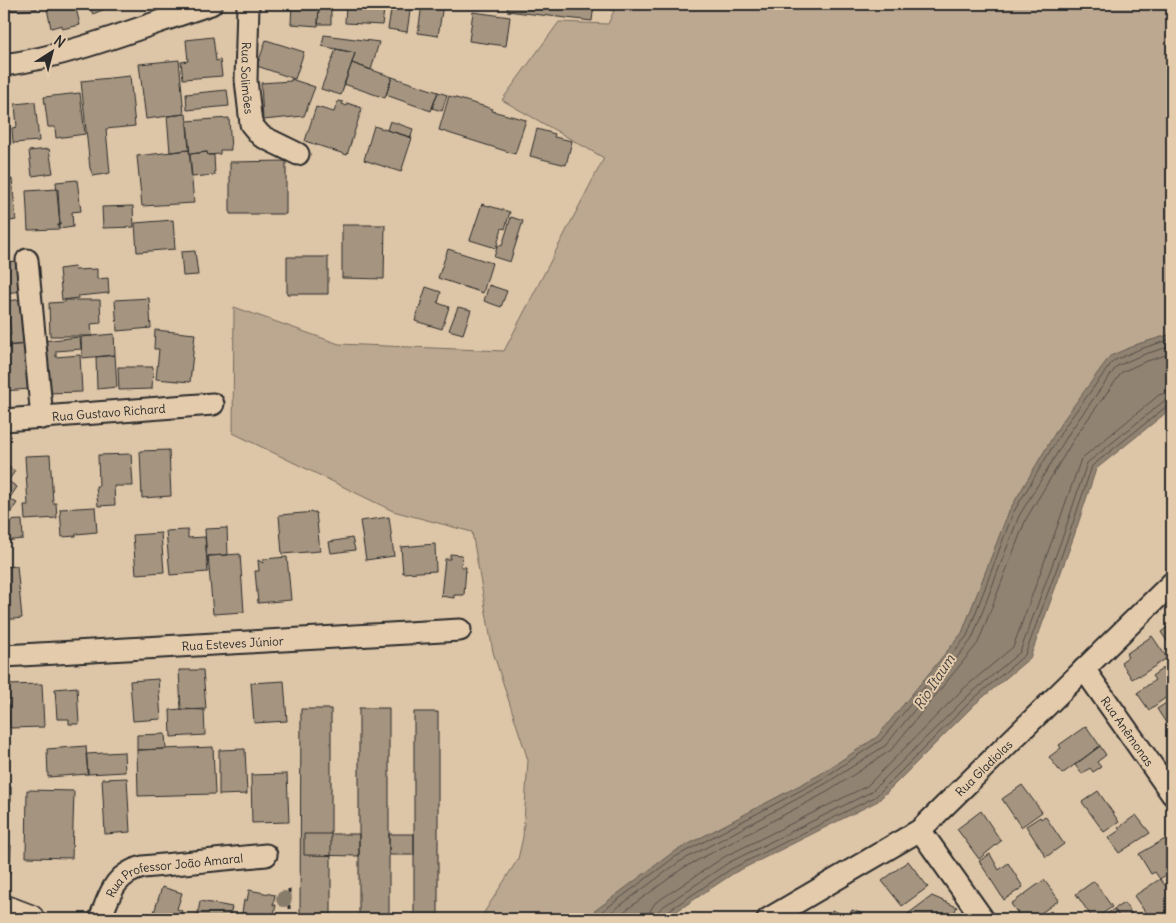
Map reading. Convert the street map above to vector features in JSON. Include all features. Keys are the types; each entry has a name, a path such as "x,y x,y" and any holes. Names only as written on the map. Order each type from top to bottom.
{"main road":[{"path":"4,909 30,919"}],"street":[{"path":"4,65 28,62 64,53 211,4"},
{"name":"Rua Solimões","path":"248,4 246,80 251,124 261,136 298,154"},
{"path":"27,260 42,418"},
{"name":"Rua Gustavo Richard","path":"4,420 214,404"},
{"name":"Rua Gladiolas","path":"768,919 920,830 1172,584"},
{"name":"Rua Esteves Júnior","path":"4,656 460,630"},
{"name":"Rua Anêmonas","path":"1084,669 1172,794"},
{"path":"920,830 983,919"},
{"name":"Rua Professor João Amaral","path":"100,919 113,887 122,876 132,870 143,867 266,854"}],"path":[{"path":"289,889 289,919"}],"shaded area":[{"path":"617,4 1172,4 1172,334 1138,344 1110,357 1061,424 1009,511 962,633 877,737 819,775 672,853 584,919 480,919 518,859 523,837 528,760 493,652 472,532 393,511 233,433 234,307 339,344 504,351 604,158 502,100 559,22 608,24"}],"water":[{"name":"Rio Itaum","path":"1172,334 1172,408 1096,469 1030,658 975,704 878,801 734,873 665,919 584,919 672,853 819,775 877,737 962,633 1009,511 1061,423 1110,356 1138,344"}],"building":[{"path":"6,4 36,4 37,9 6,11"},
{"path":"46,4 75,4 80,25 62,29 62,25 51,28"},
{"path":"88,4 113,4 114,5 93,14"},
{"path":"292,4 319,4 318,26 291,24"},
{"path":"319,4 346,4 346,6 331,5 331,24 318,24"},
{"path":"346,4 379,4 384,10 382,25 345,23"},
{"path":"392,4 411,4 407,32 388,29"},
{"path":"422,4 443,5 438,36 418,33"},
{"path":"508,4 594,4 592,21 507,11"},
{"path":"597,4 615,4 614,10 596,8"},
{"path":"473,12 510,17 506,46 469,41"},
{"path":"324,35 379,42 371,70 352,63 355,53 322,46"},
{"path":"213,37 216,61 220,60 222,76 183,79 181,62 188,61 186,40"},
{"path":"266,40 304,52 295,79 257,66"},
{"path":"336,49 355,53 341,95 321,89"},
{"path":"179,60 184,114 146,119 139,64"},
{"path":"352,63 392,77 385,98 344,84"},
{"path":"130,76 135,126 106,129 110,173 93,176 90,168 81,81"},
{"path":"392,77 438,92 431,111 386,95"},
{"path":"291,79 315,87 304,116 263,120 261,83 291,81"},
{"path":"227,90 229,106 187,110 186,94"},
{"path":"438,92 447,95 442,111 432,108"},
{"path":"80,93 85,134 56,138 55,127 48,127 44,97"},
{"path":"449,96 493,109 492,111 526,120 515,154 439,130"},
{"path":"4,101 6,129 8,129 9,138 4,139"},
{"path":"338,101 343,102 342,104 347,106 347,103 362,108 347,155 305,141 316,107 334,112"},
{"path":"35,102 39,141 13,143 12,128 17,127 15,104"},
{"path":"186,114 189,150 170,152 167,116"},
{"path":"229,118 231,150 220,150 220,154 208,155 207,152 190,154 187,121"},
{"path":"390,121 413,129 411,137 387,130"},
{"path":"374,126 412,138 401,172 364,160"},
{"path":"537,129 555,134 554,137 572,141 566,165 530,156"},
{"path":"49,149 53,173 32,176 29,151"},
{"path":"189,150 194,203 142,206 137,156"},
{"path":"207,152 208,155 214,155 215,175 192,177 190,154"},
{"path":"286,161 286,214 230,214 230,162"},
{"path":"12,179 16,220 4,222 4,180"},
{"path":"77,180 81,211 72,212 73,227 59,229 56,182"},
{"path":"58,189 59,229 28,230 26,191"},
{"path":"482,204 510,212 505,229 502,228 496,248 470,240"},
{"path":"133,206 134,227 103,228 102,207"},
{"path":"511,217 523,221 510,262 494,257 498,245 502,246"},
{"path":"173,220 175,249 137,252 135,223"},
{"path":"342,225 385,225 384,279 342,278"},
{"path":"448,249 492,263 483,293 438,278"},
{"path":"195,251 198,275 183,276 181,252"},
{"path":"287,257 328,257 328,294 287,294"},
{"path":"20,261 23,291 4,293 4,262"},
{"path":"74,267 75,270 97,269 97,279 108,278 109,293 78,296 78,298 62,300 59,269"},
{"path":"489,285 507,291 501,307 484,301"},
{"path":"426,287 441,292 438,303 449,307 442,329 415,321"},
{"path":"149,298 151,328 117,331 115,300"},
{"path":"24,299 28,344 4,346 4,335 11,335 7,301"},
{"path":"65,300 100,300 101,323 91,324 92,336 50,336 49,303 65,302"},
{"path":"458,307 471,310 463,334 449,330"},
{"path":"155,330 195,334 190,382 156,379 159,349 154,349"},
{"path":"114,334 115,355 82,358 81,337"},
{"path":"80,337 81,349 56,351 56,357 80,355 82,392 47,393 42,341"},
{"path":"28,344 30,389 4,391 4,346"},
{"path":"115,355 117,387 97,389 96,357"},
{"path":"118,367 153,367 152,389 119,390"},
{"path":"169,450 171,496 142,498 140,451"},
{"path":"131,454 133,486 114,486 115,505 98,506 96,486 99,486 98,455"},
{"path":"50,455 53,503 56,503 57,518 25,520 24,505 28,505 25,456"},
{"path":"4,464 15,471 8,481 17,487 9,499 17,503 6,519 4,518"},
{"path":"95,507 97,532 62,537 60,509"},
{"path":"316,512 320,551 282,554 279,515"},
{"path":"389,517 394,556 366,560 360,521"},
{"path":"22,520 23,539 4,541 4,521"},
{"path":"227,528 228,555 208,556 209,562 207,563 205,529"},
{"path":"188,530 188,538 205,537 208,572 170,575 166,531"},
{"path":"161,533 164,572 136,574 133,535"},
{"path":"352,538 355,550 331,553 329,542"},
{"path":"435,544 436,571 403,573 401,547"},
{"path":"240,554 244,612 213,614 208,556"},
{"path":"450,554 462,555 461,567 466,567 464,595 454,595 454,598 441,596 445,559 450,559"},
{"path":"287,557 291,600 258,603 255,571 259,571 258,560 263,563 264,559"},
{"path":"17,566 22,618 4,620 4,567"},
{"path":"1172,624 1172,649 1161,632"},
{"path":"1152,636 1167,658 1140,676 1132,679 1121,662 1128,657 1126,654"},
{"path":"1165,667 1169,672 1172,670 1172,693 1149,710 1137,693 1155,680 1152,676"},
{"path":"179,670 203,670 206,709 181,710"},
{"path":"158,679 161,719 133,721 130,681"},
{"path":"284,681 287,721 254,723 251,683"},
{"path":"42,684 44,727 10,728 7,685"},
{"path":"4,687 8,742 4,742"},
{"path":"77,687 79,724 69,724 69,719 57,719 55,689"},
{"path":"1172,699 1172,732 1157,709"},
{"path":"359,708 389,708 389,919 359,919"},
{"path":"301,709 331,709 331,919 300,919"},
{"path":"170,710 204,710 205,735 171,737"},
{"path":"414,712 438,712 438,919 414,919"},
{"path":"1086,726 1100,746 1062,774 1049,757 1061,748 1059,745"},
{"path":"165,734 166,749 137,750 137,735"},
{"path":"4,746 6,767 4,767"},
{"path":"86,746 88,774 48,777 47,749"},
{"path":"1100,746 1106,755 1097,762 1101,767 1093,772 1090,768 1082,774 1075,765"},
{"path":"213,747 215,794 138,796 137,750"},
{"path":"245,749 247,794 219,795 219,750"},
{"path":"124,752 125,772 88,774 86,754"},
{"path":"287,774 289,822 252,823 251,775"},
{"path":"127,778 130,832 105,834 102,779"},
{"path":"1022,785 1042,812 1021,827 1002,799"},
{"path":"4,787 11,787 11,801 7,800 6,839 4,839"},
{"path":"27,790 74,791 72,858 26,857"},
{"path":"1098,791 1119,822 1104,832 1082,802"},
{"path":"981,811 1001,841 979,859 957,829"},
{"path":"1136,815 1150,833 1119,853 1108,838"},
{"path":"1045,816 1064,844 1046,857 1026,826"},
{"path":"304,834 359,834 359,856 304,855"},
{"path":"389,834 414,834 414,855 389,855"},
{"path":"1167,838 1172,846 1172,867 1171,871 1160,879 1155,872 1151,874 1139,854"},
{"path":"4,844 11,845 10,873 4,873"},
{"path":"990,854 999,870 1008,863 1023,887 1004,900 979,861"},
{"path":"908,861 928,887 902,906 882,881"},
{"path":"1160,879 1172,894 1172,912 1162,919 1150,919 1134,896"},
{"path":"1044,880 1059,900 1033,919 1022,919 1011,904"},
{"path":"1094,881 1112,907 1093,919 1076,894"},
{"path":"162,887 182,893 177,909 182,911 180,919 152,919"},
{"path":"249,890 275,895 273,905 276,905 273,919 241,919 244,900 247,901"},
{"path":"932,896 957,907 951,919 901,919"},
{"path":"200,901 232,907 229,919 197,919"},
{"path":"1124,903 1136,919 1121,919 1114,909"},
{"path":"1114,909 1121,919 1100,919"},
{"path":"832,910 849,917 852,910 857,912 854,919 828,919"},
{"path":"1051,911 1056,919 1039,919"},
{"path":"857,912 866,915 864,919 854,919"}]}
